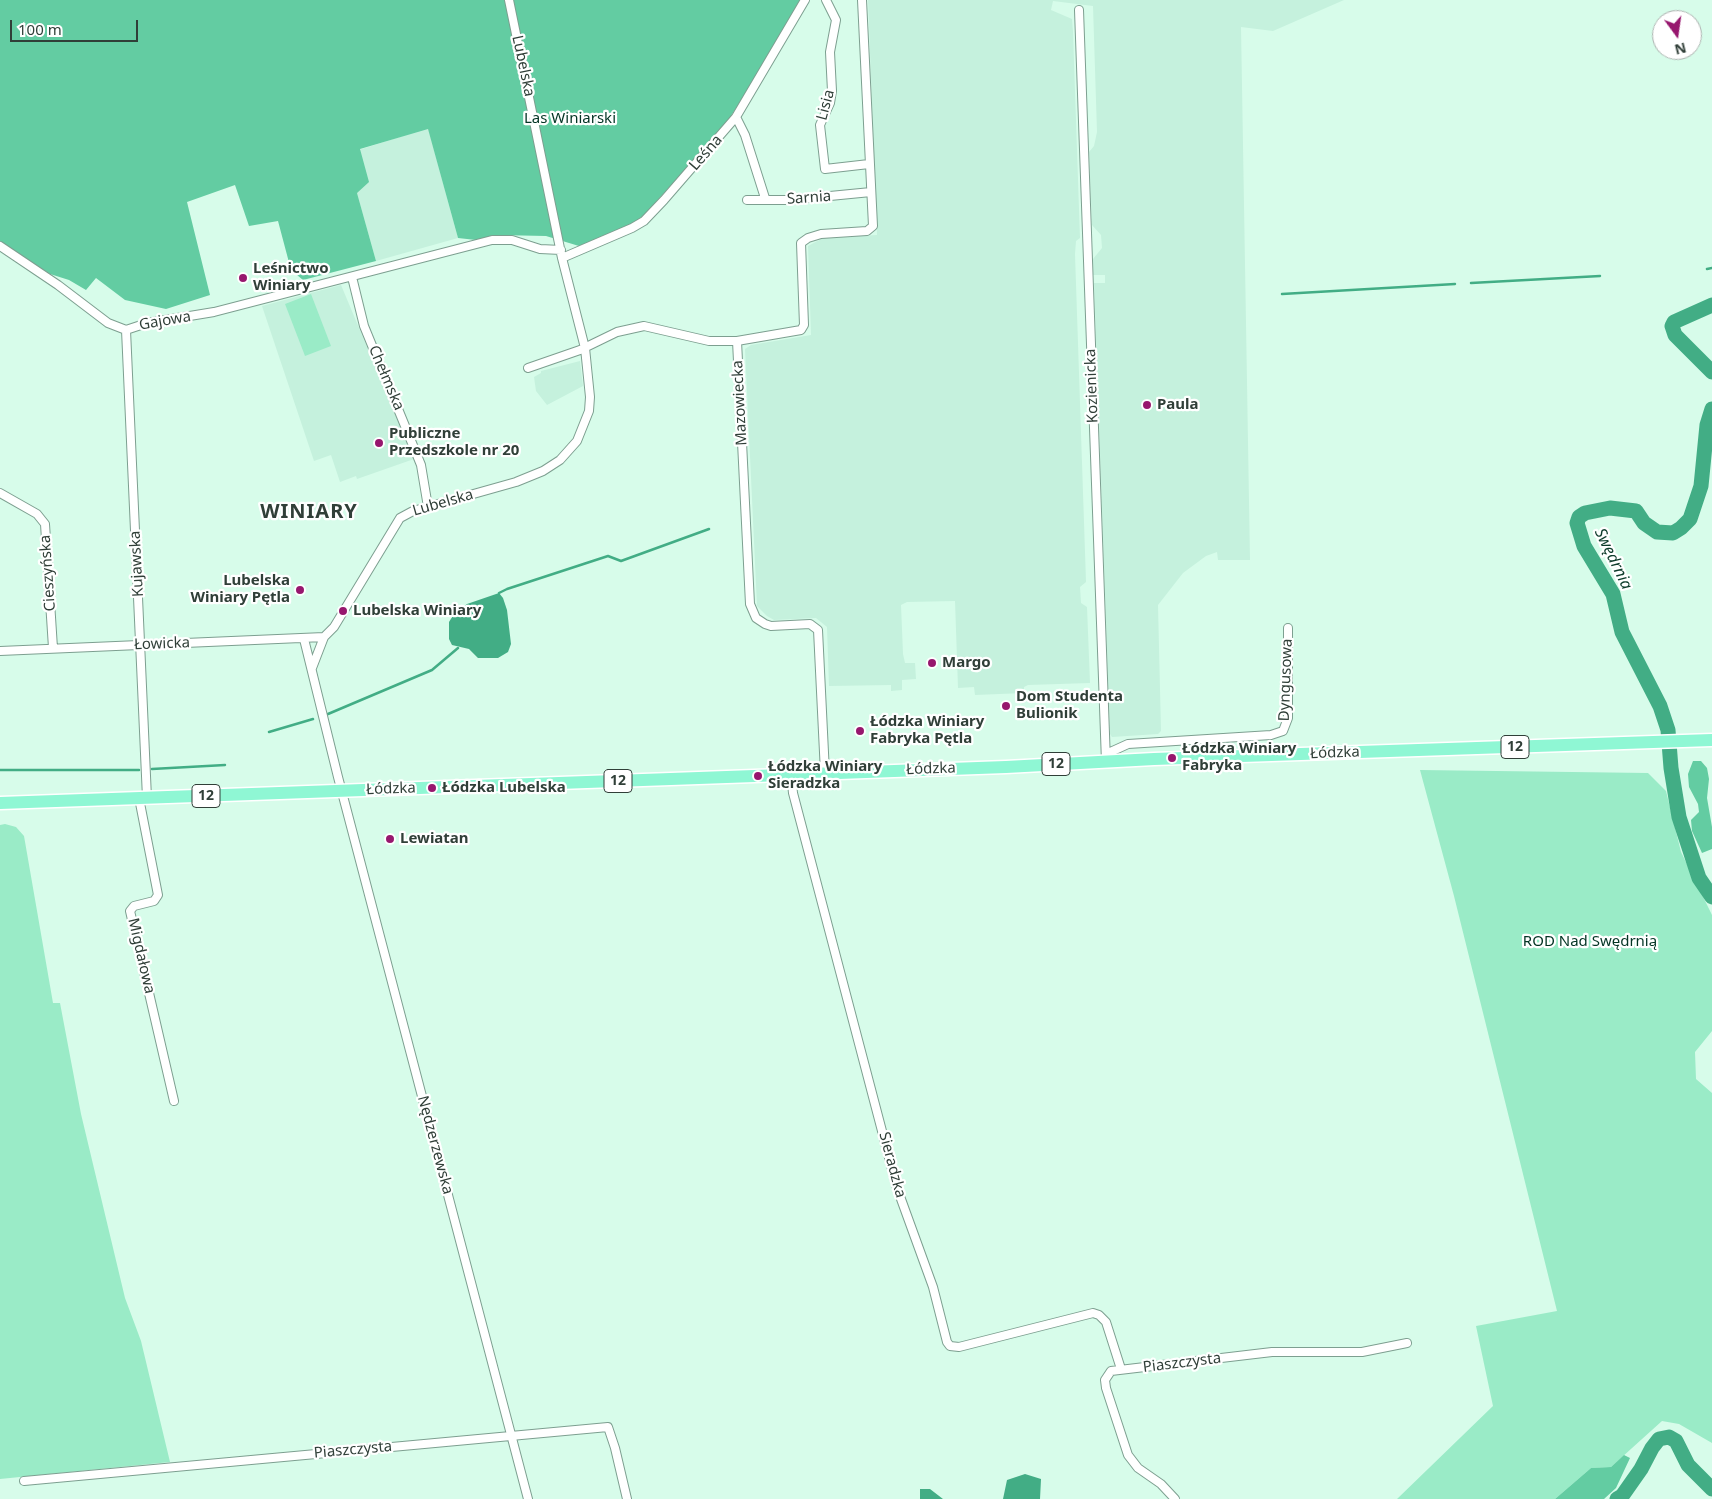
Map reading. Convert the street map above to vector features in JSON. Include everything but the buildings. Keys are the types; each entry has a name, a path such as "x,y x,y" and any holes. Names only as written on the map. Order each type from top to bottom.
{"main road":[{"name":"Łódzka","path":"0,803 825,773 1106,758 1706,740"}],"street":[{"name":"Lubelska","path":"312,673 313,663 324,637 334,627 400,518 407,513 528,478 548,468 565,455 579,437 590,406 584,348 561,254 510,0"},
{"name":"Leśna","path":"561,254 608,240 644,221 709,150 736,117 805,0"},
{"name":"Lisia","path":"826,0 836,20 830,52 832,91 830,103 820,125 825,169 869,164"},
{"name":"Mazowiecka","path":"825,773 818,630 810,624 771,626 756,618 752,610 738,341 798,332 804,328 801,243 808,238 821,234 870,230 873,226 862,0"},
{"name":"Kozienicka","path":"1079,10 1106,758"},
{"path":"736,117 745,135 765,198"},
{"name":"Sarnia","path":"747,200 765,198 789,200 871,192"},
{"path":"352,277 498,239 512,240 561,254"},
{"name":"Gajowa","path":"0,246 52,281 108,323 126,330 147,323 189,318 305,287 352,277"},
{"name":"Chełmska","path":"352,277 364,326 422,465 428,507"},
{"path":"528,368 584,348 617,332 644,326 699,340 738,341"},
{"name":"Kujawska","path":"126,330 140,644 143,798"},
{"name":"Cieszyńska","path":"0,494 37,514 45,524 53,648"},
{"name":"Dyngusowa","path":"1106,758 1128,744 1178,742 1271,734 1283,731 1288,718 1288,628"},
{"name":"Łowicka","path":"0,651 324,637"},
{"path":"304,639 342,791"},
{"name":"Sieradzka","path":"792,774 793,793 898,1188 933,1287 947,1342 950,1346 958,1347 1092,1313 1099,1315 1106,1322 1121,1369"},
{"name":"Nędzerzewska","path":"342,791 528,1499"},
{"name":"Migdałowa","path":"143,798 158,895 154,901 134,906 130,912 174,1101"},
{"name":"Piaszczysta","path":"1175,1499 1161,1484 1138,1468 1124,1447 1105,1380 1111,1371 1272,1352 1362,1352 1407,1343"},
{"name":"Piaszczysta","path":"24,1481 608,1427 616,1448 627,1499"}],"shaded area":[{"path":"868,0 1344,0 1273,31 1241,27 1250,560 1218,560 1217,552 1206,556 1183,573 1158,605 1161,731 1158,734 1112,737 1110,734 1094,283 1105,283 1105,275 1093,275 1093,259 1102,248 1101,235 1092,225 1089,152 1094,146 1097,132 1093,6 1053,1 1051,10 1072,19 1073,32 1080,238 1076,241 1075,254 1086,582 1080,587 1081,603 1087,607 1090,683 1028,685 1024,687 1024,693 975,695 974,687 958,688 955,601 907,602 901,605 903,654 905,663 915,663 916,679 902,680 902,690 891,691 891,685 829,686 827,627 816,618 774,620 757,606 745,349 751,345 811,335 808,246 823,238 877,235"},
{"path":"428,128 458,238 376,261 346,154"},
{"path":"341,285 414,459 357,479 356,476 340,482 331,455 314,461 262,306"},
{"path":"580,361 583,386 547,405 536,391 534,377 541,373 541,371"},
{"path":"499,593 507,610 511,644 508,652 498,658 478,658 469,649 452,645 449,639 449,622 454,614 467,604"},
{"path":"1025,1474 1041,1479 1040,1499 1003,1499 1007,1480"},
{"path":"920,1489 930,1489 943,1499 920,1499"}],"green space":[{"name":"Las Winiarski","path":"0,0 800,0 761,70 725,125 646,213 637,221 614,233 579,246 546,236 498,235 476,240 458,238 428,129 360,149 369,182 357,193 376,261 303,280 291,270 278,221 249,226 235,185 187,202 210,295 166,309 125,300 96,278 86,290 69,280 50,274 0,242"},
{"path":"311,294 331,346 305,356 285,304"},
{"path":"1693,761 1701,761 1707,768 1709,779 1707,798 1712,827 1712,849 1702,853 1692,831 1691,820 1699,812 1698,804 1689,787 1688,774"},
{"name":"ROD Nad Swędrnią","path":"1420,770 1648,773 1666,791 1681,852 1712,915 1712,1031 1695,1052 1696,1079 1712,1093 1712,1443 1679,1424 1662,1421 1611,1467 1591,1468 1555,1499 1397,1499 1493,1406 1476,1326 1557,1311 1454,896"},
{"path":"5,824 16,827 24,836 53,1003 60,1003 81,1114 125,1298 141,1341 170,1462 0,1479 0,825"},
{"path":"1624,1455 1630,1458 1616,1488 1604,1499 1555,1499 1591,1468 1611,1467"}],"waterway":[{"path":"1707,269 1712,268"},
{"path":"1471,283 1600,276"},
{"path":"1282,294 1455,284"},
{"name":"Swędrnia","path":"1712,305 1674,322 1672,326 1675,335 1712,372"},
{"name":"Swędrnia","path":"1712,409 1707,425 1701,486 1690,519 1681,528 1673,533 1657,532 1644,523 1636,511 1610,508 1585,513 1579,517 1577,523 1584,546 1613,594 1622,632 1660,706 1668,730 1671,768 1679,817 1699,878 1712,897"},
{"path":"499,593 608,556 621,561 709,529"},
{"path":"328,714 432,670 458,648"},
{"path":"269,732 313,719"},
{"path":"152,769 225,765"},
{"path":"0,770 139,770"},
{"name":"Swędrnia","path":"1617,1499 1622,1496 1641,1469 1659,1439 1669,1437 1676,1441 1688,1465 1712,1489"}],"place":[{"name":"Leśnictwo Winiary","path":"243,278"},
{"name":"Paula","path":"1147,405"},
{"name":"Publiczne Przedszkole nr 20","path":"379,443"},
{"name":"Lubelska Winiary Pętla","path":"300,590"},
{"name":"Lubelska Winiary","path":"343,611"},
{"name":"Margo","path":"932,663"},
{"name":"Dom Studenta Bulionik","path":"1006,706"},
{"name":"Łódzka Winiary Fabryka Pętla","path":"860,731"},
{"name":"Łódzka Winiary Fabryka","path":"1172,758"},
{"name":"Łódzka Winiary Sieradzka","path":"758,776"},
{"name":"Łódzka Lubelska","path":"432,788"},
{"name":"Lewiatan","path":"390,839"}],"district":[{"name":"WINIARY","path":"309,512"}]}
